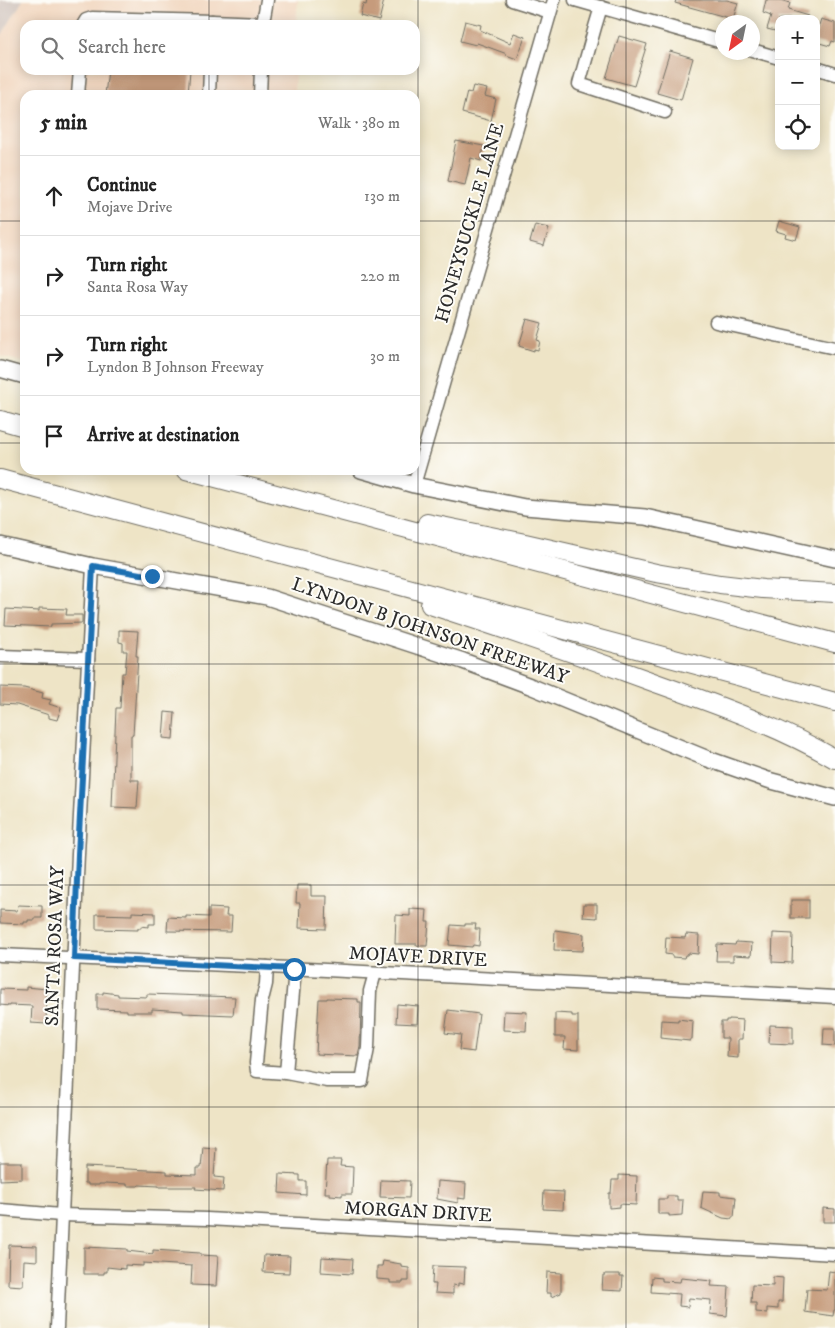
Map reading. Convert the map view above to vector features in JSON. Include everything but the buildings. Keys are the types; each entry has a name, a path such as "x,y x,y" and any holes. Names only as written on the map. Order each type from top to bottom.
{"highway":[{"path":"0,420 20,426"},
{"path":"204,475 835,643"},
{"name":"LYNDON B JOHNSON FREEWAY","path":"0,478 835,702"},
{"path":"244,486 525,543 656,573 763,589 835,593"},
{"path":"228,540 492,625 667,686 725,708 796,739 835,759"}],"main road":[{"path":"0,369 20,375"},
{"path":"379,475 414,485 525,507 645,517 835,559"},
{"name":"LYNDON B JOHNSON FREEWAY","path":"0,545 93,566 267,597 471,664 530,686 708,759 768,780 835,798"}],"street":[{"path":"264,20 267,0"},
{"path":"512,0 552,6"},
{"path":"575,0 715,40"},
{"name":"HONEYSUCKLE LANE","path":"420,464 552,6"},
{"path":"601,8 579,84 665,112"},
{"path":"86,20 92,18 140,20"},
{"path":"760,52 775,57"},
{"path":"820,69 835,74"},
{"path":"78,90 80,75"},
{"path":"209,90 210,75"},
{"path":"260,90 261,75"},
{"path":"716,322 835,348"},
{"name":"HONEYSUCKLE LANE","path":"414,485 417,475"},
{"name":"SANTA ROSA WAY","path":"56,1328 93,566"},
{"path":"0,656 88,660"},
{"name":"MOJAVE DRIVE","path":"0,955 835,997"},
{"path":"267,967 266,984 262,1000 256,1063 257,1071 286,1073 327,1081 362,1081 368,1048 370,992 374,973"},
{"path":"286,1073 294,969"},
{"name":"MORGAN DRIVE","path":"0,1210 61,1215 207,1219 835,1254"}],"shaded area":[{"path":"0,0 23,0 0,38"},
{"path":"23,0 298,0 296,20 20,20 20,75 295,75 294,90 20,90 20,362 0,356 0,38"}],"route":[{"path":"152,576 93,566 74,958 294,969"}]}
